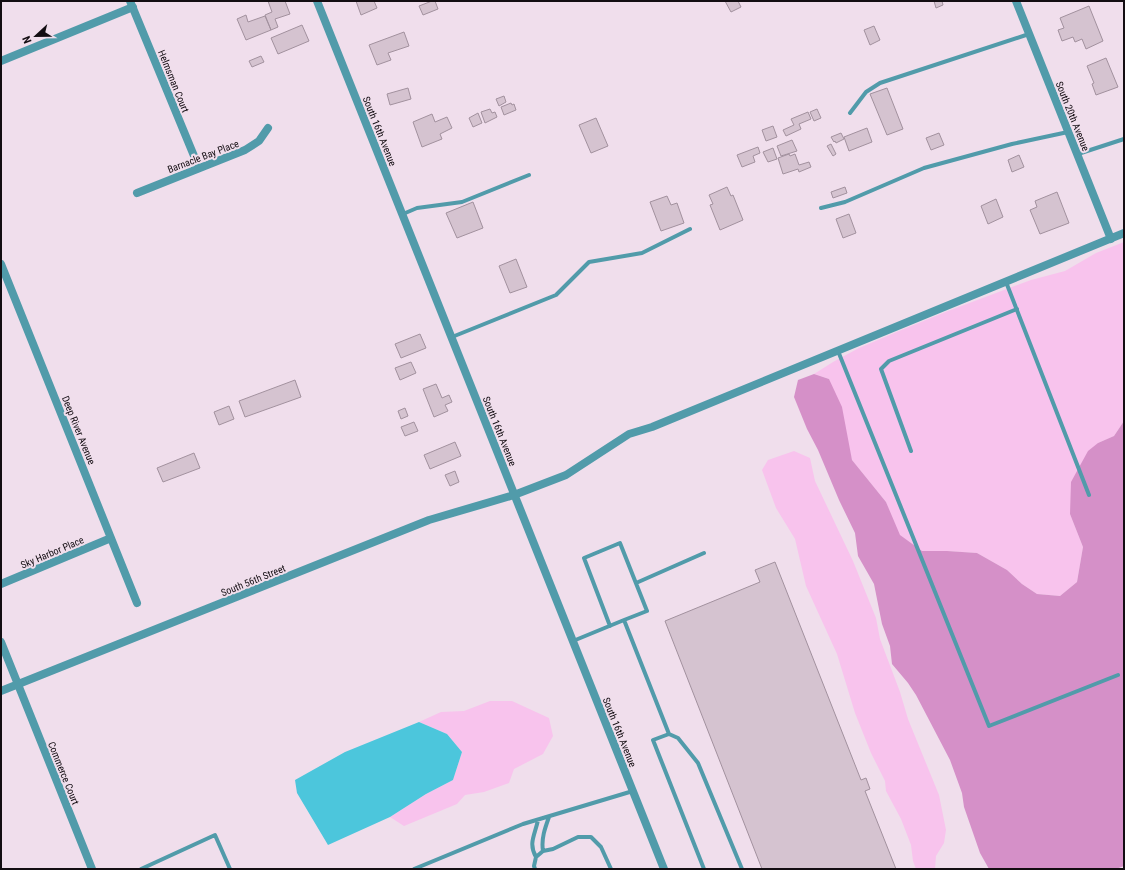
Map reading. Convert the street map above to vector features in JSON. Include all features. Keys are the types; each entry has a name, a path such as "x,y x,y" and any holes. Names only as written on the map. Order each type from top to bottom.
{"street":[{"name":"South 16th Avenue","path":"317,1 664,869"},
{"name":"South 20th Avenue","path":"1016,1 1111,239"},
{"path":"1,61 131,4"},
{"name":"Helmsman Court","path":"131,4 199,168"},
{"name":"Barnacle Bay Place","path":"137,193 246,150 259,141 268,128"},
{"name":"South 56th Street","path":"1,691 429,520 514,495 566,475 629,434 652,427 1124,234"},
{"name":"Deep River Avenue","path":"1,264 137,603"},
{"name":"Sky Harbor Place","path":"1,584 111,538"},
{"name":"Commerce Court","path":"1,642 92,869"}],"lane":[{"path":"850,113 866,92 880,83 1029,33"},
{"path":"821,208 845,202 924,168 1012,144 1069,132"},
{"path":"1078,154 1124,139"},
{"path":"402,214 417,208 462,202 529,175"},
{"path":"451,338 556,294 589,262 642,253 690,229"},
{"path":"1006,282 1089,495"},
{"path":"911,451 882,369 888,360 1017,309"},
{"path":"838,351 989,726 1118,675"},
{"path":"573,641 610,626 624,620 647,611 620,543 584,558 610,626"},
{"path":"636,583 704,553"},
{"path":"624,620 669,734 678,738 698,763 742,869"},
{"path":"669,734 653,740 704,869"},
{"path":"414,869 523,824 633,791"},
{"path":"543,851 542,844 544,831 549,817"},
{"path":"536,857 532,850 532,842 538,820"},
{"path":"141,869 215,835 230,869"},
{"path":"535,869 534,866 536,857 543,851 553,849 578,837 590,837 601,846 610,869"}],"shaded area":[{"path":"1124,242 1124,421 1114,436 1098,443 1070,514 1083,547 1077,582 1060,596 1037,594 1022,584 1007,570 977,553 922,551 899,535 886,502 852,460 829,379 814,374 859,348 948,311 1031,280 1065,271 1096,253"},
{"path":"814,374 829,379 842,407 852,460 886,502 900,535 922,551 977,553 1007,570 1022,584 1037,594 1060,596 1077,582 1083,547 1070,514 1071,482 1088,451 1098,443 1114,436 1124,421 1124,866 1116,869 989,869 980,853 964,807 962,793 950,760 916,695 892,664 890,646 882,624 874,584 858,556 855,533 807,429 794,397 798,380"},
{"path":"794,451 810,458 815,481 853,561 876,618 880,639 900,692 908,719 939,795 946,830 944,843 936,856 935,869 916,869 913,861 911,845 901,819 886,791 885,781 871,753 855,713 837,654 806,586 795,539 776,508 762,470 768,460"},
{"path":"490,701 512,701 549,718 553,736 543,754 514,769 509,783 484,792 465,795 457,804 404,826 390,817 426,794 453,780 462,752 447,734 419,722 441,712 464,711"}],"water":[{"path":"419,722 447,734 462,752 453,780 426,794 390,817 328,845 297,793 295,780 345,752"}],"building":[{"path":"268,1 285,1 290,14 275,19 278,27 271,30 265,15 272,12"},
{"path":"356,1 374,1 377,8 361,15"},
{"path":"435,1 438,9 423,15 419,6"},
{"path":"725,1 738,1 741,7 731,12"},
{"path":"934,1 942,1 943,5 936,8"},
{"path":"1089,6 1103,41 1086,49 1082,39 1075,42 1073,37 1062,41 1058,30 1064,28 1060,18"},
{"path":"246,15 248,22 265,16 271,30 246,40 237,19"},
{"path":"302,25 309,41 278,54 271,38"},
{"path":"874,26 880,40 870,45 864,30"},
{"path":"404,32 409,46 388,53 391,60 377,65 369,45"},
{"path":"261,56 264,62 252,67 249,61"},
{"path":"1106,58 1118,87 1096,95 1092,84 1094,83 1087,66"},
{"path":"408,88 411,99 390,105 387,94"},
{"path":"887,88 903,129 887,135 870,94"},
{"path":"504,96 506,102 499,106 496,99"},
{"path":"511,103 512,105 514,104 516,110 504,115 501,107"},
{"path":"490,109 492,113 495,112 497,117 485,123 481,112"},
{"path":"817,109 821,118 814,121 810,112"},
{"path":"808,112 811,119 799,124 801,129 786,136 783,130 794,125 791,119"},
{"path":"478,113 482,123 473,127 469,118"},
{"path":"432,114 435,122 447,117 452,128 440,134 442,139 422,147 413,122"},
{"path":"596,118 608,146 591,153 579,125"},
{"path":"773,126 777,137 766,141 762,130"},
{"path":"867,128 872,142 849,151 844,137"},
{"path":"841,133 844,139 836,143 835,141 834,142 831,137"},
{"path":"939,133 944,145 931,150 926,138"},
{"path":"792,140 797,151 781,156 777,146"},
{"path":"831,144 836,154 833,156 827,146"},
{"path":"758,147 760,153 753,156 755,162 742,167 737,155"},
{"path":"773,148 777,159 768,162 763,152"},
{"path":"789,154 790,156 795,154 799,165 809,162 811,167 799,172 798,169 783,174 778,158"},
{"path":"1019,155 1024,167 1012,172 1008,160"},
{"path":"727,187 731,196 733,195 743,220 720,230 710,205 713,204 709,195"},
{"path":"845,187 847,193 833,198 831,192"},
{"path":"1057,192 1069,223 1040,234 1030,210 1037,207 1035,201"},
{"path":"667,196 671,205 677,203 684,223 661,231 650,202"},
{"path":"996,199 1003,217 988,224 981,206"},
{"path":"473,202 483,228 457,238 446,213"},
{"path":"849,214 856,233 843,238 836,219"},
{"path":"516,259 527,287 510,293 499,266"},
{"path":"420,334 426,348 401,358 395,344"},
{"path":"411,362 416,373 400,380 395,368"},
{"path":"295,380 301,397 245,417 239,401"},
{"path":"436,384 442,398 449,395 452,402 445,405 448,411 434,417 423,389"},
{"path":"229,406 234,419 219,425 214,412"},
{"path":"405,408 408,416 401,419 398,411"},
{"path":"414,422 418,431 405,436 401,427"},
{"path":"455,442 461,456 430,469 424,455"},
{"path":"194,453 200,468 163,482 157,468"},
{"path":"455,471 459,482 450,486 445,475"},
{"path":"775,562 861,780 866,778 870,789 865,791 896,869 762,869 665,621 760,582 755,570"}]}
